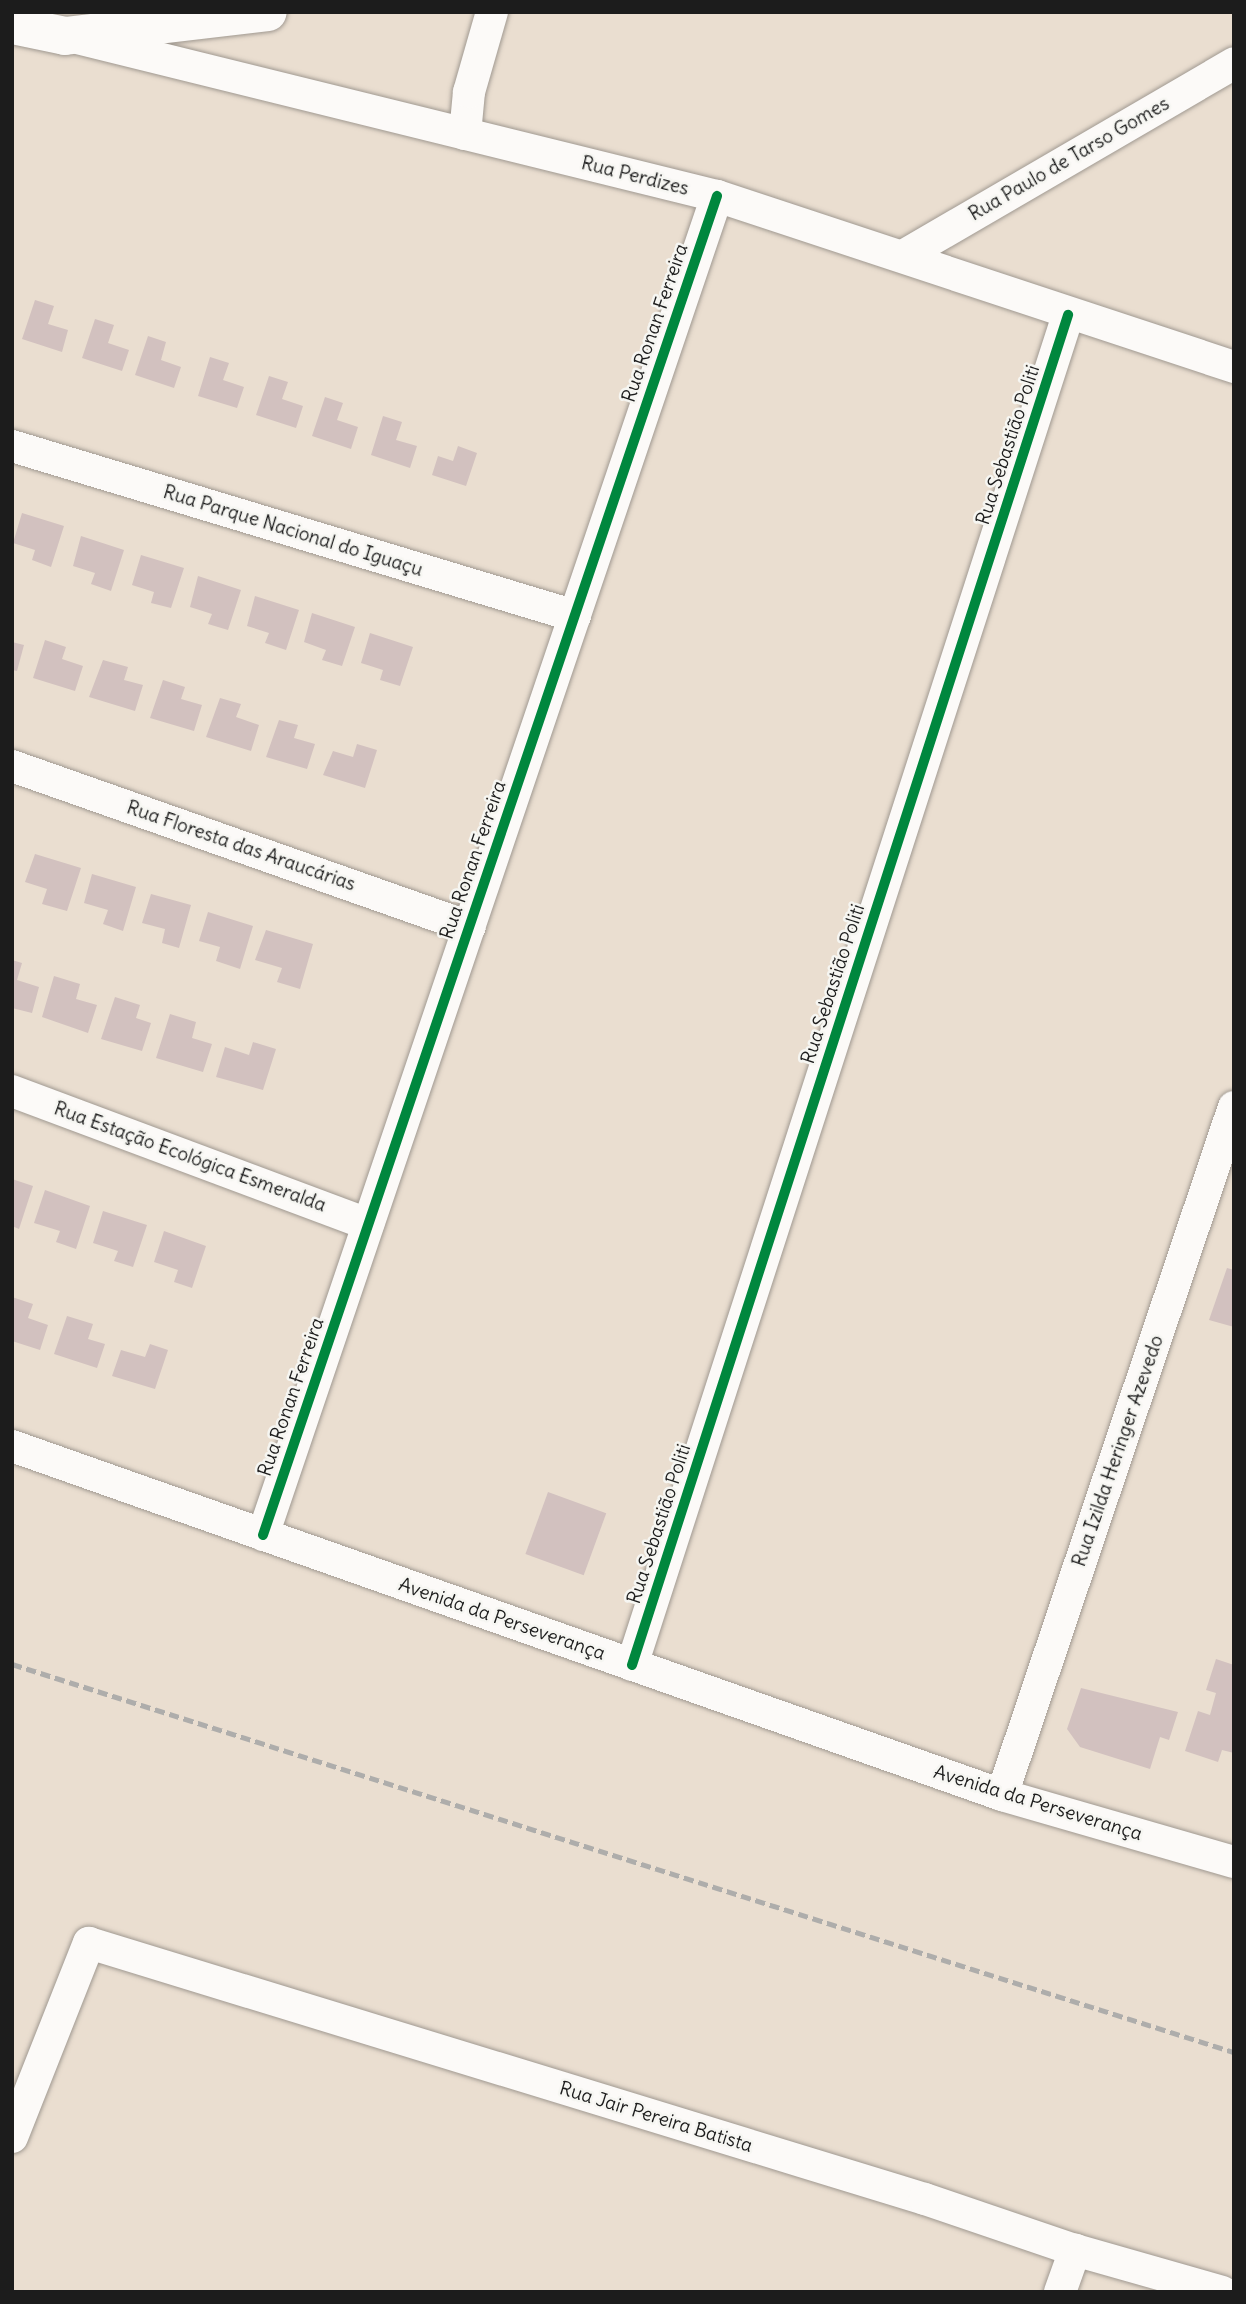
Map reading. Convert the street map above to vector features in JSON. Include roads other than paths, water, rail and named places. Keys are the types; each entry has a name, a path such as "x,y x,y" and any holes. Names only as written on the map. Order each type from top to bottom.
{"street":[{"path":"12,25 65,36 268,12"},
{"path":"465,134 469,92 492,12"},
{"name":"Rua Perdizes","path":"65,36 717,196 903,256 1068,315 1234,367"},
{"name":"Rua Paulo de Tarso Gomes","path":"903,256 1234,63"},
{"name":"Rua Ronan Ferreira","path":"263,1535 717,196"},
{"name":"Rua Sebastião Politi","path":"632,1665 1068,315"},
{"name":"Rua Parque Nacional do Iguaçu","path":"12,446 575,616"},
{"name":"Rua Floresta das Araucárias","path":"12,765 469,927"},
{"name":"Rua Estação Ecológica Esmeralda","path":"12,1091 368,1224"},
{"name":"Rua Izilda Heringer Azevedo","path":"1002,1795 1234,1107"},
{"name":"Avenida da Perseverança","path":"12,1446 1002,1795 1234,1863"},
{"name":"Rua Jair Pereira Batista","path":"12,2137 89,1943 925,2199 1075,2250 1222,2292"},
{"path":"1060,2292 1075,2250"}],"railway":[{"path":"12,1664 1234,2052"}]}
